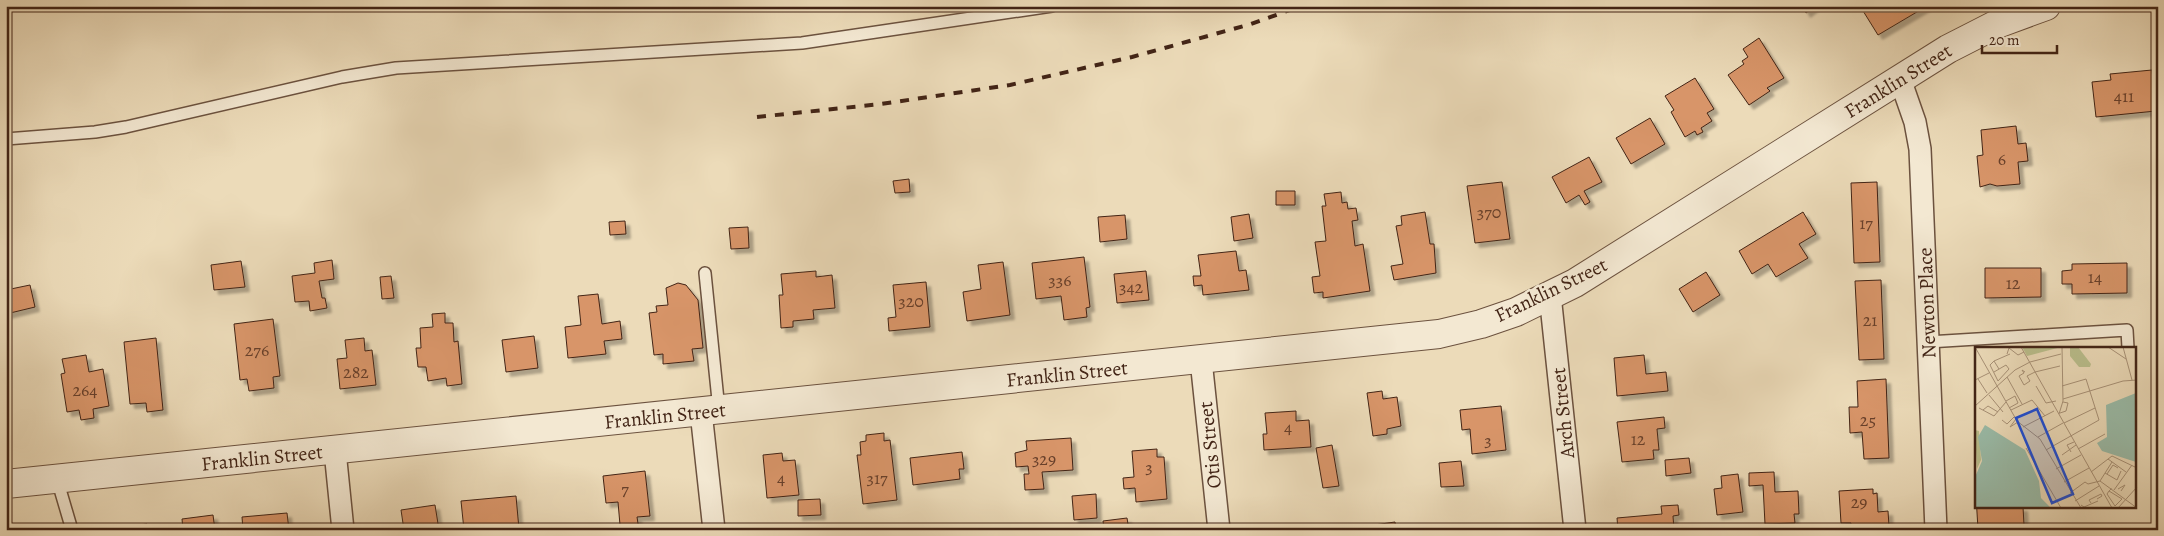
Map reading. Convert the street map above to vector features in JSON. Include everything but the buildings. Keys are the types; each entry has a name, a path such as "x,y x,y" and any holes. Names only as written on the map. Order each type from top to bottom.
{"street":[{"name":"Franklin Street","path":"6,484 1439,334 1481,324 1516,312 1550,295 1606,264 1973,35 2014,17 2044,7"},
{"name":"Newton Place","path":"1900,79 1915,122 1920,149 1936,530"},
{"name":"Arch Street","path":"1550,295 1575,530"},
{"name":"Otis Street","path":"1201,360 1219,530"},
{"path":"710,411 714,530"},
{"path":"335,451 343,530"}],"lane":[{"path":"6,139 95,132 126,127 342,77 396,68 802,43 1052,6"},
{"path":"705,273 710,411"},
{"path":"1928,342 2127,330 2128,347"},
{"path":"57,479 72,530"}],"railway":[{"path":"757,117 881,104 1010,85 1132,57 1251,24 1301,6"}]}
